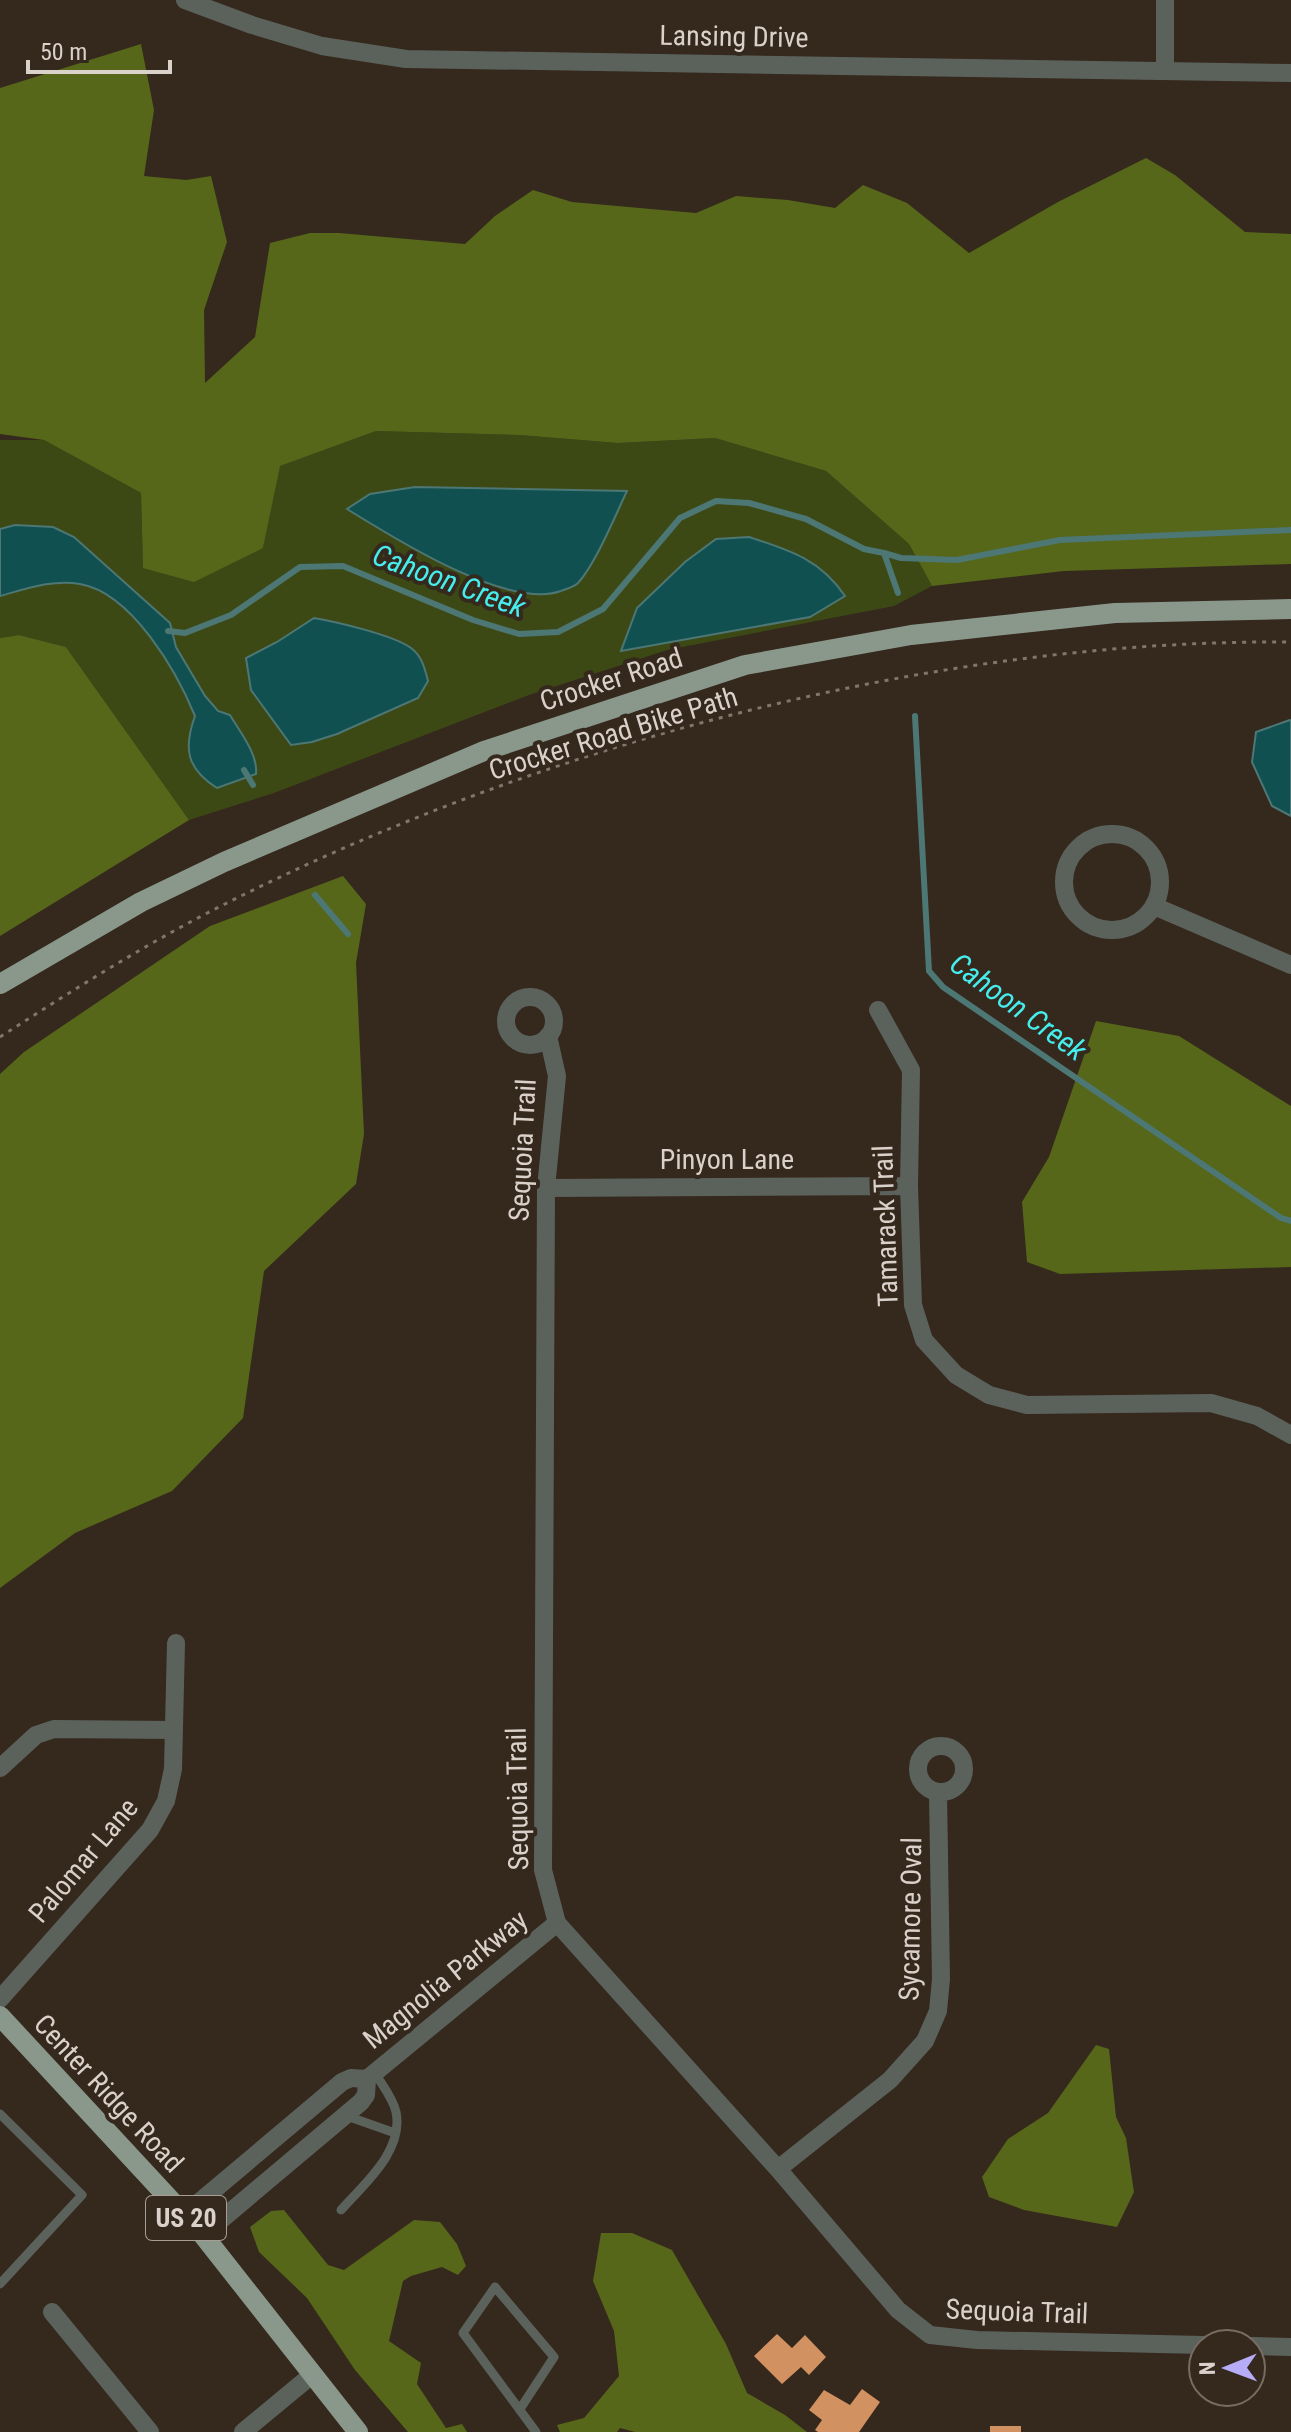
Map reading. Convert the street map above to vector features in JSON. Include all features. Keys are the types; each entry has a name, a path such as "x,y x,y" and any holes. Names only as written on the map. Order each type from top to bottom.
{"main road":[{"name":"Crocker Road","path":"0,984 141,902 224,862 484,751 745,665 911,635 1100,615 1291,609"},
{"name":"Center Ridge Road","path":"0,2016 203,2235 358,2432"}],"street":[{"name":"Lansing Drive","path":"185,0 322,46 406,59 1291,73"},
{"path":"1165,0 1165,71"},
{"path":"1105,834 1120,834 1147,849 1160,877 1154,906 1143,919 1113,931 1082,921 1071,908 1065,893 1064,877 1077,848 1105,834"},
{"path":"1154,906 1291,965"},
{"name":"Tamarack Trail","path":"878,1010 911,1070 909,1186 913,1305 924,1340 956,1375 989,1395 1027,1405 1211,1403 1257,1416 1291,1435"},
{"name":"Sequoia Trail","path":"548,1036 557,1076 546,1188 543,1870 557,1923 778,2169 898,2310 930,2335 977,2340 1187,2345"},
{"name":"Pinyon Lane","path":"546,1188 909,1186"},
{"name":"Palomar Lane","path":"0,1999 150,1830 159,1815 171,1786 176,1643"},
{"path":"0,1768 36,1735 54,1729 174,1730"},
{"name":"Sycamore Oval","path":"778,2169 890,2080 925,2041 938,2011 941,1979 938,1793"},
{"name":"Magnolia Parkway","path":"184,2215 342,2082 371,2076 557,1923"},
{"name":"Magnolia Parkway","path":"203,2235 366,2095 371,2076"},
{"path":"52,2312 150,2432"},
{"path":"1267,2346 1291,2347"},
{"path":"243,2432 313,2374"}],"lane":[{"path":"341,2210 385,2159 395,2133 397,2114 393,2103 371,2076"},
{"path":"0,2114 82,2195 0,2284"},
{"path":"344,2115 395,2133"},
{"path":"520,2409 554,2357 495,2287 463,2333 536,2432"}],"path":[{"name":"Crocker Road Bike Path","path":"0,1037 157,939 273,880 433,812 585,758 748,712 925,674 1100,651 1291,642"}],"green space":[{"path":"141,44 154,110 144,176 186,180 211,176 227,242 204,310 205,383 255,337 270,243 310,233 465,244 495,216 533,190 572,202 696,213 736,196 835,208 863,185 907,203 969,253 1058,202 1146,158 1175,175 1245,232 1291,234 1291,564 1064,571 932,586 909,544 826,471 715,438 618,443 519,435 376,431 280,466 263,548 194,582 143,568 141,493 44,440 0,434 0,88"},
{"path":"376,431 519,435 618,443 715,438 826,471 909,544 932,586 894,606 667,650 529,695 274,793 189,820 66,647 19,635 0,638 0,440 44,440 141,493 143,568 263,548 279,466"},
{"path":"19,635 66,647 189,820 0,936 0,638"},
{"path":"343,876 366,904 356,963 364,1134 356,1184 264,1271 243,1418 172,1491 75,1533 0,1588 0,1074 24,1052 210,926"},
{"path":"1096,1021 1179,1036 1291,1106 1291,1267 1060,1274 1027,1262 1022,1202 1049,1157"},
{"path":"1096,2045 1109,2049 1116,2117 1126,2138 1134,2192 1117,2227 1024,2210 989,2197 982,2177 1008,2139 1048,2113"},
{"path":"284,2210 328,2265 344,2270 414,2220 440,2222 457,2244 466,2266 458,2275 442,2267 403,2281 389,2341 421,2363 417,2384 446,2428 462,2424 467,2432 408,2432 355,2370 307,2298 259,2252 250,2227 271,2211"},
{"path":"601,2233 632,2233 672,2250 726,2344 747,2393 807,2432 635,2432 620,2428 617,2432 560,2432 557,2425 584,2418 619,2376 614,2331 593,2281"}],"water":[{"path":"415,487 627,491 598,552 578,583 561,591 538,594 511,590 451,568 347,509 370,494"},
{"path":"15,525 53,527 74,537 170,623 176,647 205,696 218,711 230,715 248,743 256,774 217,788 199,773 190,757 189,738 195,716 187,698 150,637 117,602 99,590 70,583 40,586 0,596 0,529"},
{"path":"749,537 814,564 845,596 810,617 621,651 637,608 685,562 716,539"},
{"path":"314,618 378,634 415,651 428,681 418,698 337,734 291,745 251,690 246,658"},
{"path":"1290,720 1291,816 1272,806 1252,762 1256,732"}],"building":[{"path":"777,2334 792,2348 805,2335 826,2357 809,2375 801,2367 782,2384 754,2356"},
{"path":"862,2389 880,2402 859,2432 815,2430 822,2420 809,2410 824,2390 850,2405"},
{"path":"990,2426 1021,2426 1021,2432 990,2432"}],"waterway":[{"name":"Cahoon Creek","path":"168,631 185,633 231,615 300,567 343,566 473,620 519,634 558,632 603,609 680,518 716,501 749,503 806,519 864,549 884,553 898,593"},
{"path":"884,553 901,558 957,560 1060,540 1291,530"},
{"name":"Cahoon Creek","path":"915,716 929,971 943,987 1281,1218 1291,1221"},
{"path":"244,770 253,785"},
{"path":"315,895 348,934"}]}
